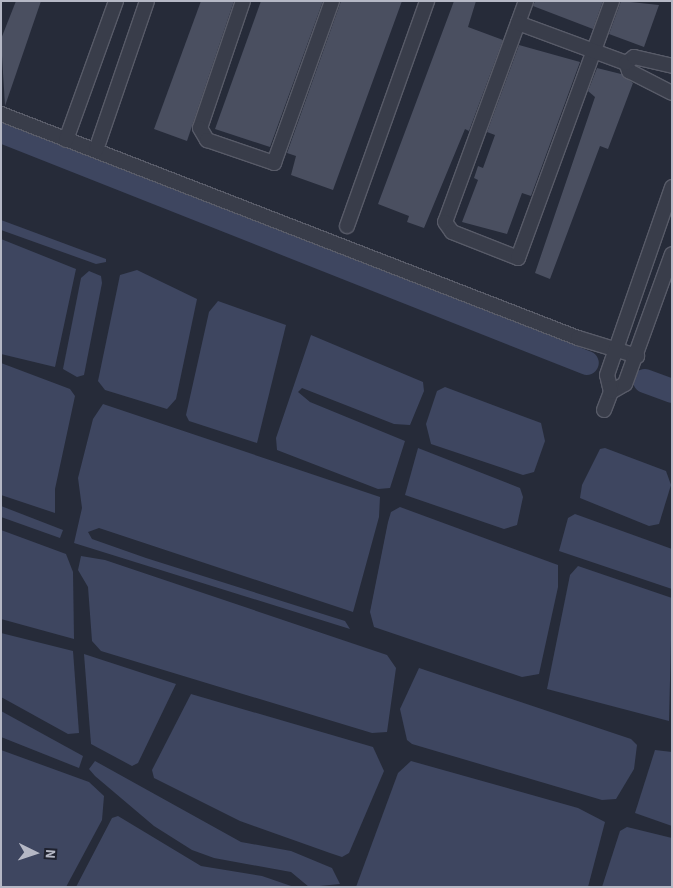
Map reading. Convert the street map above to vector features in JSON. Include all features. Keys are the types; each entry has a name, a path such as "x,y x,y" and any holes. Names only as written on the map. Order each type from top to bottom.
{"street":[{"path":"66,140 116,1"},
{"path":"96,150 147,1"},
{"path":"243,1 200,128 207,140 274,163 332,1"},
{"path":"347,226 427,1"},
{"path":"526,1 446,222 452,232 516,257 521,257 596,52 612,1"},
{"path":"518,23 626,63 629,71 656,87 672,93"},
{"path":"626,63 634,57 668,65 656,87"},
{"path":"1,114 616,350 637,356"},
{"path":"604,410 611,392 607,375 672,188"},
{"path":"611,392 625,384 637,356 672,254"}],"water":[{"path":"1,220 106,259 106,262 96,264 1,230"},
{"path":"1,239 76,269 55,367 1,354"},
{"path":"137,270 197,299 176,399 167,409 105,390 98,381 120,275"},
{"path":"89,271 101,276 102,283 84,375 77,377 63,369 81,278"},
{"path":"218,301 286,325 257,443 189,421 186,415 209,312"},
{"path":"311,335 423,382 424,391 410,425 394,424 302,388 298,392 310,402 405,441 390,488 378,489 277,450 276,438"},
{"path":"1,363 70,389 75,396 55,489 55,513 1,495"},
{"path":"445,387 541,423 545,441 534,472 523,475 431,444 426,424 437,391"},
{"path":"103,404 380,497 379,517 353,612 99,528 88,532 92,539 146,558 345,621 350,629 74,543 82,508 78,478 93,419"},
{"path":"418,448 520,488 523,497 517,525 504,529 405,495"},
{"path":"605,448 666,471 671,485 659,524 649,526 580,498 582,485 600,449"},
{"path":"1,506 63,530 60,538 1,517"},
{"path":"400,507 558,565 558,587 539,674 522,677 374,627 370,612 388,522 391,512"},
{"path":"575,514 672,549 672,589 559,551 568,518"},
{"path":"1,530 66,554 73,572 74,639 1,619"},
{"path":"81,556 105,560 387,655 396,668 387,732 372,733 101,651 92,641 88,587 78,570"},
{"path":"578,566 672,598 669,721 547,689 570,575"},
{"path":"1,633 73,651 79,733 68,734 1,697"},
{"path":"84,654 176,684 138,763 132,766 91,744"},
{"path":"419,668 631,739 637,745 634,769 616,799 602,800 412,744 407,740 400,709"},
{"path":"191,694 373,747 384,771 349,853 342,857 240,821 154,778 152,770"},
{"path":"1,711 83,756 79,768 1,737"},
{"path":"1,750 89,782 104,796 102,820 66,887 1,887"},
{"path":"655,750 672,752 672,826 635,813"},
{"path":"95,761 241,842 291,851 332,868 340,884 309,887 291,872 214,858 192,850 154,826 95,776 89,769"},
{"path":"411,761 578,808 605,822 588,887 356,887 398,773"},
{"path":"118,816 201,866 262,876 294,887 76,887 112,818"},
{"path":"627,827 672,838 672,887 602,887 620,831"}],"building":[{"path":"16,1 41,1 5,106 1,39"},
{"path":"201,1 234,1 187,141 154,129"},
{"path":"261,1 323,1 270,147 215,129"},
{"path":"341,1 402,1 333,190 291,175 296,156 287,153"},
{"path":"454,1 476,1 468,27 503,40 469,131 465,129 424,228 407,222 409,216 378,204"},
{"path":"535,1 603,1 593,29 533,6"},
{"path":"621,1 659,5 644,47 609,34"},
{"path":"519,45 580,62 531,196 522,193 507,234 462,222 478,180 474,178 478,166 483,168 495,135 487,132"},
{"path":"597,68 621,74 633,83 608,149 600,146 550,279 535,273 595,97 588,91"}],"waterway":[{"path":"1,131 587,363"},
{"path":"645,381 672,391"}]}
